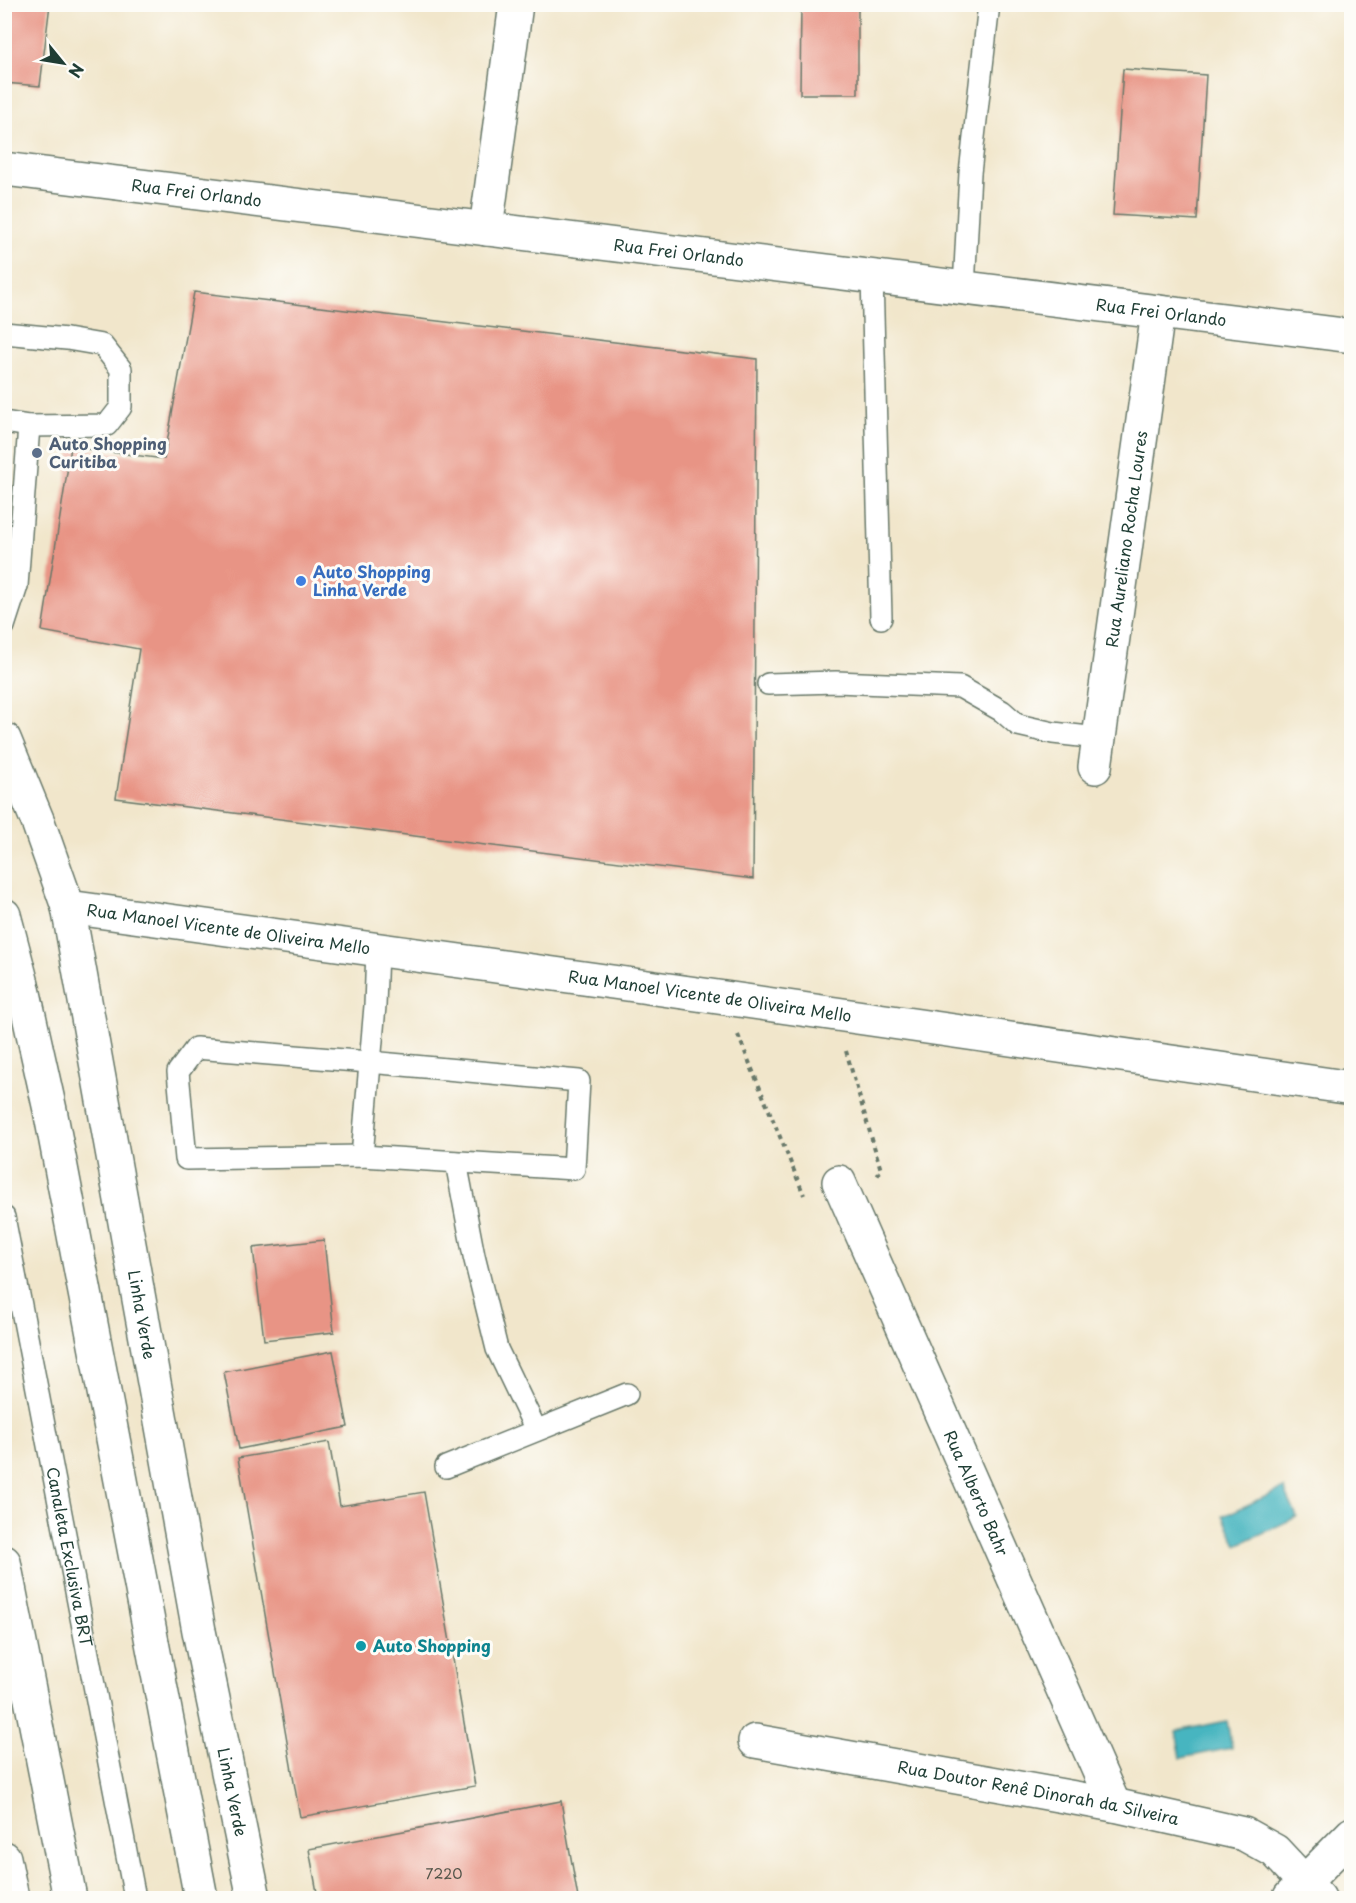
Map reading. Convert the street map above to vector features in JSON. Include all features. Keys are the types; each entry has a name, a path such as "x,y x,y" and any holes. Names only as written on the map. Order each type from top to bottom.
{"main road":[{"path":"486,229 516,4"},
{"name":"Rua Frei Orlando","path":"4,169 1352,336"},
{"name":"Rua Aureliano Rocha Loures","path":"1096,753 1158,312"},
{"name":"Linha Verde","path":"4,739 38,822 68,907 199,1631 254,1899"},
{"name":"Rua Manoel Vicente de Oliveira Mello","path":"68,907 722,997 1352,1088"},
{"path":"4,915 50,1110 201,1899"},
{"name":"Rua Alberto Bahr","path":"842,1190 1114,1805"},
{"path":"4,1562 70,1899"},
{"name":"Rua Doutor Renê Dinorah da Silveira","path":"755,1741 1114,1805 1244,1834 1275,1851 1304,1893"},
{"path":"1304,1893 1352,1834"},
{"path":"4,1858 12,1899"}],"lane":[{"path":"964,288 970,173 989,4"},
{"path":"872,277 881,618"},
{"path":"4,333 102,345 121,369 121,406 107,424 28,426 4,422"},
{"path":"4,626 16,585 28,426"},
{"path":"768,684 836,682 960,687 1002,711 1018,725 1053,733 1096,753"},
{"path":"362,1156 375,1006 377,949"},
{"path":"196,1048 579,1081 574,1169 362,1156 186,1159 178,1072 196,1048"},
{"path":"456,1162 474,1256 497,1349 536,1430"},
{"name":"Canaleta Exclusiva BRT","path":"4,1217 135,1899"},
{"path":"446,1467 627,1394"}],"path":[{"path":"722,997 808,1203 830,1203 842,1190 870,1186 881,1170 834,1013"}],"water":[{"path":"1284,1488 1297,1517 1237,1545 1223,1516"},
{"path":"1227,1721 1232,1748 1181,1758 1176,1731"}],"building":[{"path":"4,4 50,4 40,86 4,83"},
{"path":"801,4 858,4 858,94 800,94"},
{"path":"1123,69 1206,75 1197,220 1113,215"},
{"path":"194,292 757,359 753,879 116,798 139,649 42,631 71,447 164,459"},
{"path":"324,1240 334,1332 264,1340 253,1248"},
{"path":"333,1351 348,1427 239,1449 224,1372"},
{"name":"Auto Shopping","path":"329,1442 340,1506 424,1492 475,1786 300,1817 238,1458"},
{"path":"561,1801 578,1898 318,1898 309,1849"}],"place":[{"name":"Auto Shopping Curitiba","path":"37,453"},
{"name":"Auto Shopping Linha Verde","path":"301,581"},
{"name":"Auto Shopping","path":"361,1646"}]}
